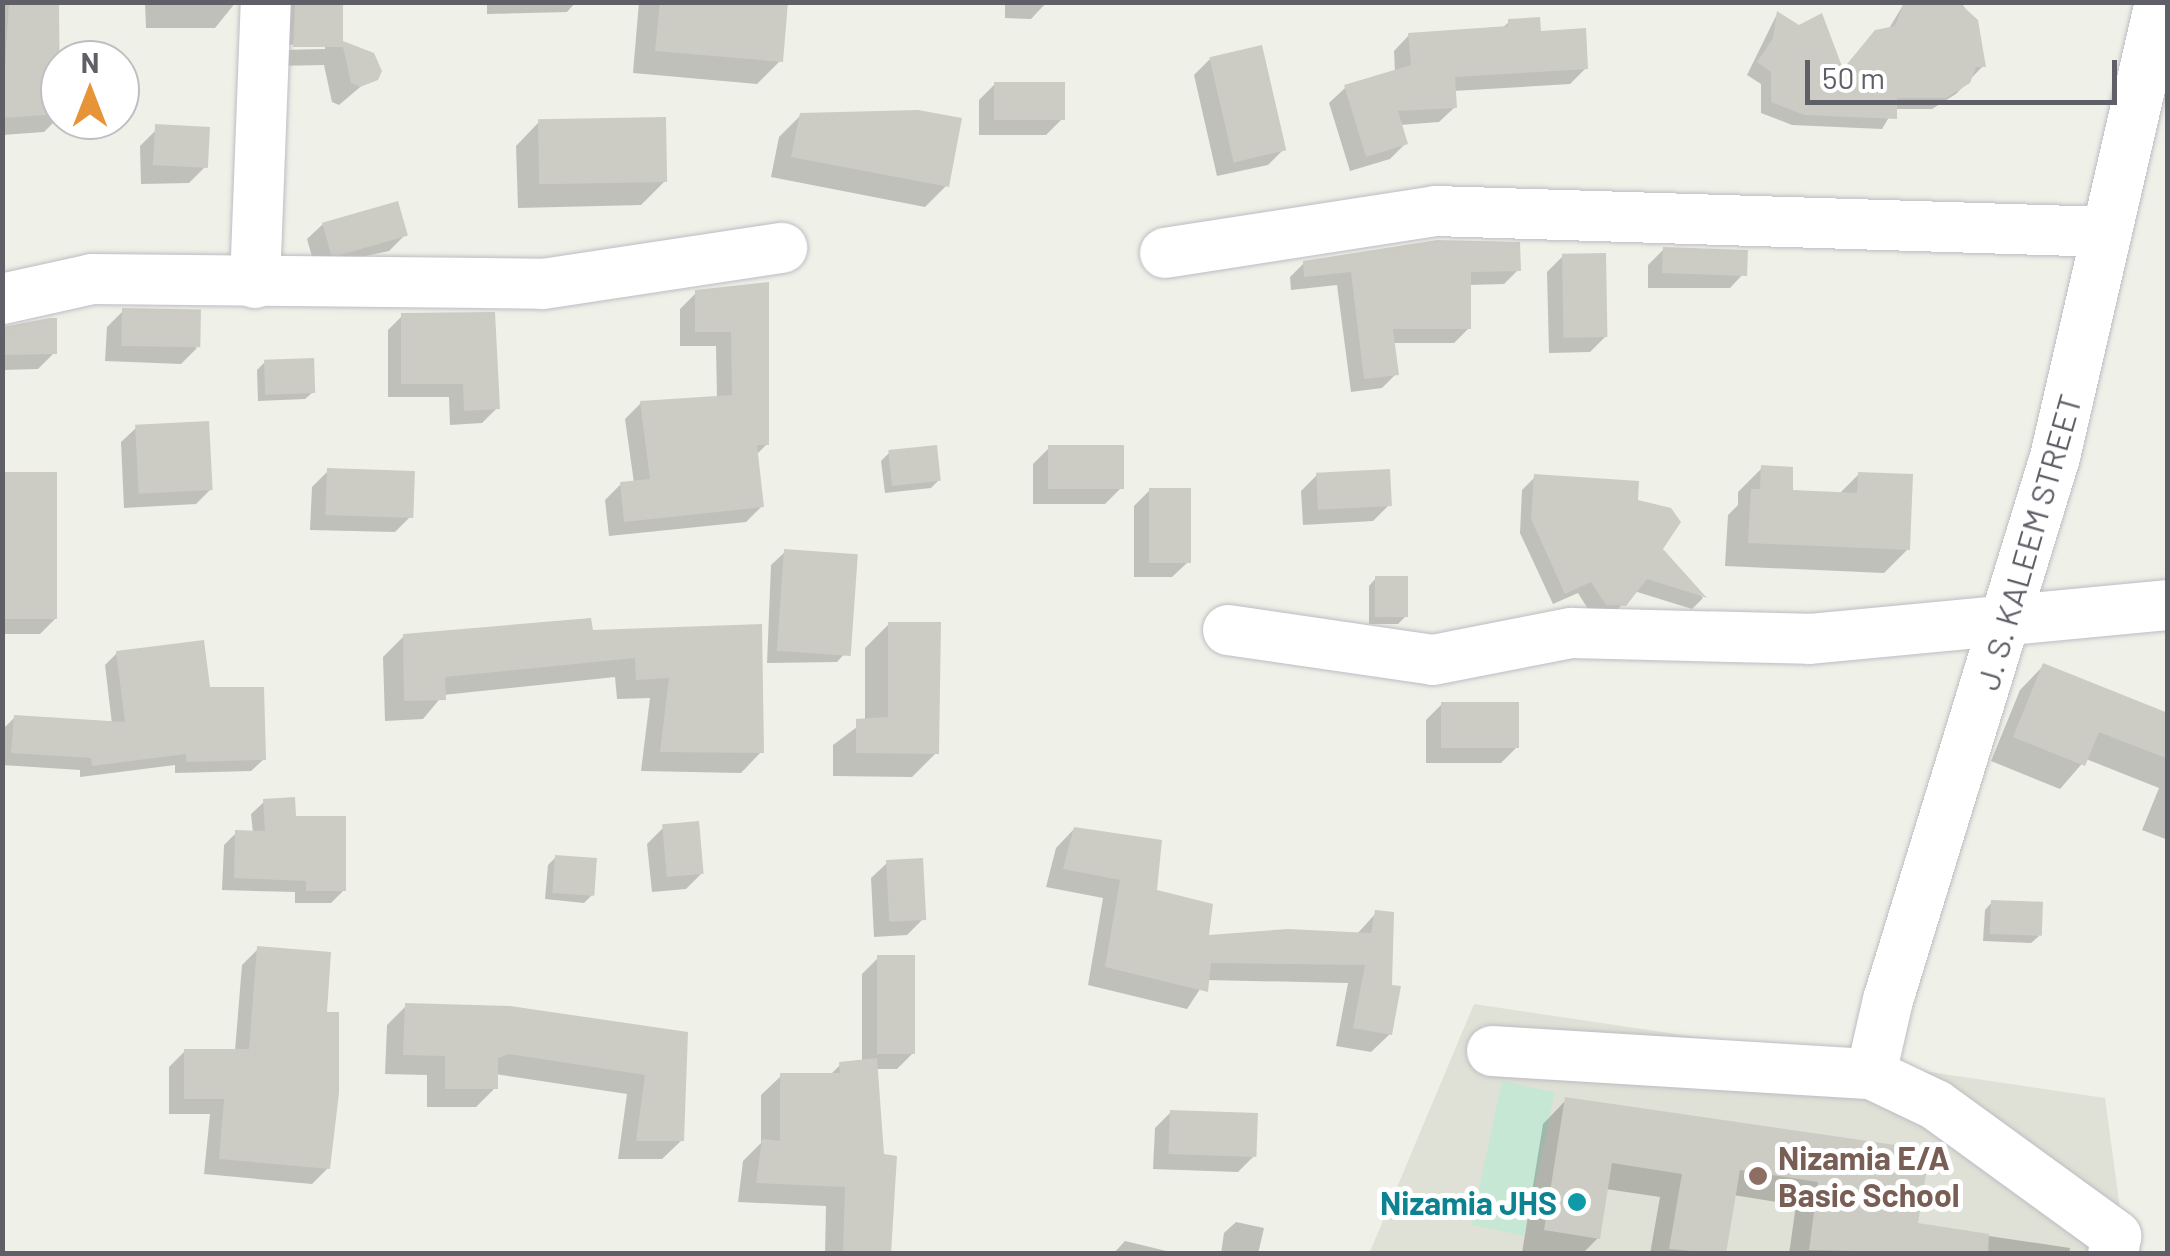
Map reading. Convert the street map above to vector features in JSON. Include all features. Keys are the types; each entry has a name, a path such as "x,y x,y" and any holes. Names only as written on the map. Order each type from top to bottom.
{"street":[{"path":"255,283 266,2"},
{"name":"J. S. KALEEM STREET","path":"1871,1074 1888,1000 2055,457 2160,2"},
{"path":"1165,253 1435,211 2107,232"},
{"path":"2,299 92,279 542,284 782,248"},
{"path":"1228,630 1433,660 1571,633 1809,639 2009,615 2168,605"},
{"path":"1492,1051 1871,1074 1936,1105 2116,1236 2113,1254"}],"shaded area":[{"name":"Nizamia E/A Basic School","path":"1474,1004 2105,1098 2126,1253 1369,1254"}],"green space":[{"path":"1502,1081 1555,1092 1524,1236 1471,1225"}],"building":[{"path":"9,2 59,2 59,40 40,40 40,115 2,118"},
{"path":"295,2 343,2 343,41 374,53 382,71 378,80 360,87 351,83 343,47 293,47"},
{"path":"660,2 788,2 783,62 655,51"},
{"path":"1904,2 1958,2 1978,20 1986,67 1976,67 1970,83 1946,98 1897,98 1897,119 1805,115 1771,102 1771,72 1757,62 1773,38 1777,11 1799,25 1822,13 1843,69 1875,30 1895,26"},
{"path":"1540,17 1541,31 1586,28 1588,69 1455,77 1457,108 1398,111 1408,144 1366,157 1344,85 1411,65 1408,33 1508,26 1508,19"},
{"path":"1262,45 1286,150 1234,162 1209,57"},
{"path":"994,82 1065,82 1065,120 994,120"},
{"path":"918,110 962,118 949,187 791,157 800,113"},
{"path":"666,117 667,182 539,184 538,119"},
{"path":"155,124 210,127 208,168 153,165"},
{"path":"398,201 408,236 332,257 322,223"},
{"path":"1437,240 1520,242 1521,271 1471,272 1471,329 1393,329 1399,375 1364,379 1351,272 1304,277 1303,261"},
{"path":"1663,247 1748,250 1747,276 1662,273"},
{"path":"1606,253 1607,337 1563,338 1562,254"},
{"path":"769,282 769,445 757,445 764,507 624,522 620,482 650,479 640,401 732,395 731,332 695,332 695,290"},
{"path":"122,308 201,309 200,347 121,346"},
{"path":"495,312 500,409 464,411 463,384 401,384 401,313"},
{"path":"57,318 57,354 2,355 2,327"},
{"path":"314,358 315,393 265,395 264,360"},
{"path":"209,421 213,490 139,494 135,425"},
{"path":"937,445 941,481 892,486 888,450"},
{"path":"1048,445 1124,445 1124,489 1048,489"},
{"path":"1761,465 1793,467 1793,490 1857,493 1858,472 1913,474 1910,550 1748,543 1751,489 1760,489"},
{"path":"327,468 415,471 413,518 325,515"},
{"path":"1390,469 1392,506 1318,510 1316,473"},
{"path":"2,472 57,472 57,619 2,619"},
{"path":"1534,474 1639,481 1638,500 1671,508 1681,522 1663,549 1707,598 1647,579 1626,606 1606,605 1591,582 1565,594 1531,519"},
{"path":"1149,488 1191,488 1191,563 1149,563"},
{"path":"784,549 858,554 851,656 777,651"},
{"path":"1375,576 1408,576 1408,617 1375,617"},
{"path":"591,618 593,630 762,624 764,753 660,752 669,678 636,680 635,658 445,677 446,700 404,701 403,634"},
{"path":"888,622 941,622 939,754 856,753 856,719 888,717"},
{"path":"204,640 210,687 264,687 266,760 186,762 186,754 92,766 91,758 11,753 14,715 125,722 116,651"},
{"path":"2043,663 2168,713 2168,759 2099,732 2085,766 2013,737"},
{"path":"1441,702 1519,702 1519,748 1441,748"},
{"path":"295,797 296,816 346,816 346,891 306,891 306,881 234,878 235,830 265,831 263,799"},
{"path":"699,821 704,874 667,877 662,824"},
{"path":"1074,827 1162,840 1157,890 1213,904 1209,935 1288,929 1371,933 1375,910 1394,912 1392,985 1401,986 1392,1035 1353,1028 1365,965 1211,963 1208,992 1105,967 1120,880 1063,869"},
{"path":"555,855 597,858 594,896 552,893"},
{"path":"923,858 926,920 889,922 886,860"},
{"path":"1991,900 2043,902 2042,936 1990,934"},
{"path":"257,946 331,952 327,1012 339,1012 339,1093 330,1169 219,1159 224,1099 184,1099 184,1049 249,1049"},
{"path":"877,955 915,955 915,1054 877,1054"},
{"path":"405,1003 510,1006 688,1032 684,1141 636,1141 645,1075 509,1054 498,1058 498,1089 445,1089 445,1056 403,1055"},
{"path":"877,1058 884,1154 897,1156 891,1254 843,1254 845,1187 756,1183 762,1139 780,1141 780,1073 840,1073 839,1062"},
{"path":"1565,1097 1930,1150 1918,1223 1989,1234 1988,1254 1809,1250 1818,1182 1740,1170 1726,1254 1669,1249 1682,1174 1612,1163 1600,1239 1544,1230"},
{"path":"1170,1110 1258,1113 1256,1157 1168,1154"}],"place":[{"name":"Nizamia E/A Basic School","path":"1758,1176"},
{"name":"Nizamia JHS","path":"1577,1202"}]}
